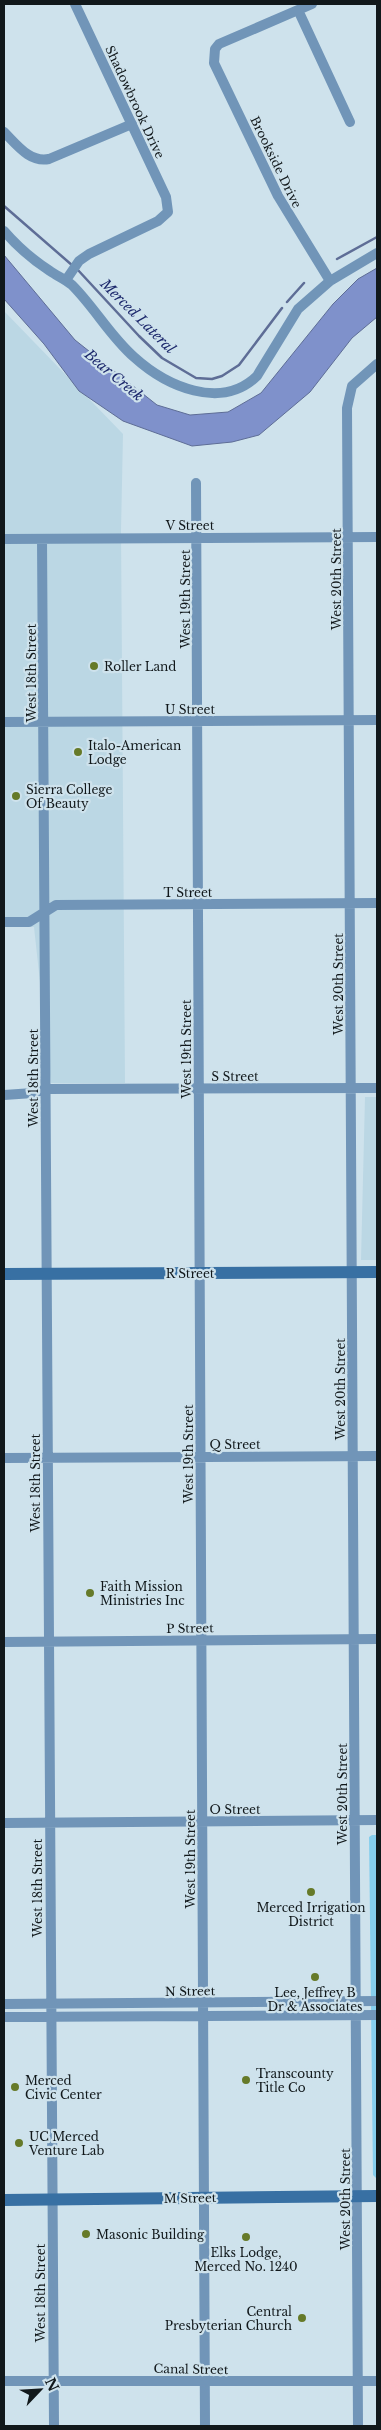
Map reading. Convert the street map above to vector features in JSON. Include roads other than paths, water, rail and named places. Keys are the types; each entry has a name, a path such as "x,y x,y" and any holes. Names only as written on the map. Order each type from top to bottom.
{"street":[{"name":"Shadowbrook Drive","path":"69,275 79,261 96,250 158,221 168,212 166,197 75,4"},
{"path":"312,4 298,10 350,122"},
{"name":"Brookside Drive","path":"298,10 225,41 215,49 214,63 278,196 330,281"},
{"path":"4,132 30,157 40,161 50,159 132,124"},
{"path":"4,231 40,264 69,275 111,333 145,366 182,388 201,393 216,394 244,386 257,376 298,309 330,281 377,253"},
{"name":"West 20th Street","path":"358,2426 348,396 352,386 377,364"},
{"name":"West 19th Street","path":"196,482 205,2426"},
{"name":"V Street","path":"4,539 377,536"},
{"name":"West 18th Street","path":"42,539 54,2426"},
{"name":"U Street","path":"4,722 377,720"},
{"name":"T Street","path":"4,922 29,922 56,905 377,903"},
{"name":"S Street","path":"4,1095 32,1093 46,1089 377,1088"},
{"name":"R Street","path":"4,1274 377,1272"},
{"name":"Q Street","path":"4,1458 377,1456"},
{"name":"P Street","path":"4,1642 377,1639"},
{"name":"O Street","path":"4,1823 377,1820"},
{"name":"N Street","path":"4,2004 203,2004 377,2001"},
{"name":"N Street","path":"4,2017 377,2015"},
{"name":"M Street","path":"4,2200 377,2196"},
{"name":"Canal Street","path":"4,2381 377,2381"}],"water":[{"name":"Bear Creek","path":"4,255 75,340 157,405 190,415 228,412 261,393 333,304 358,279 377,268 377,317 352,338 310,392 259,435 232,442 192,446 123,421 79,391 44,344 4,299"}],"waterway":[{"name":"Merced Lateral","path":"4,206 73,266"},
{"name":"Merced Lateral","path":"337,259 377,237"},
{"name":"Merced Lateral","path":"77,269 162,358 196,378 212,379 222,376 239,365 282,308"},
{"name":"Merced Lateral","path":"287,302 304,283"}],"place":[{"name":"Roller Land","path":"94,666"},
{"name":"Italo-American Lodge","path":"78,752"},
{"name":"Sierra College Of Beauty","path":"16,796"},
{"name":"Faith Mission Ministries Inc","path":"90,1593"},
{"name":"Merced Irrigation District","path":"311,1892"},
{"name":"Lee, Jeffrey B Dr & Associates","path":"315,1977"},
{"name":"Transcounty Title Co","path":"246,2080"},
{"name":"Merced Civic Center","path":"15,2087"},
{"name":"UC Merced Venture Lab","path":"19,2143"},
{"name":"Masonic Building","path":"86,2234"},
{"name":"Elks Lodge, Merced No. 1240","path":"246,2237"},
{"name":"Central Presbyterian Church","path":"302,2318"}]}
